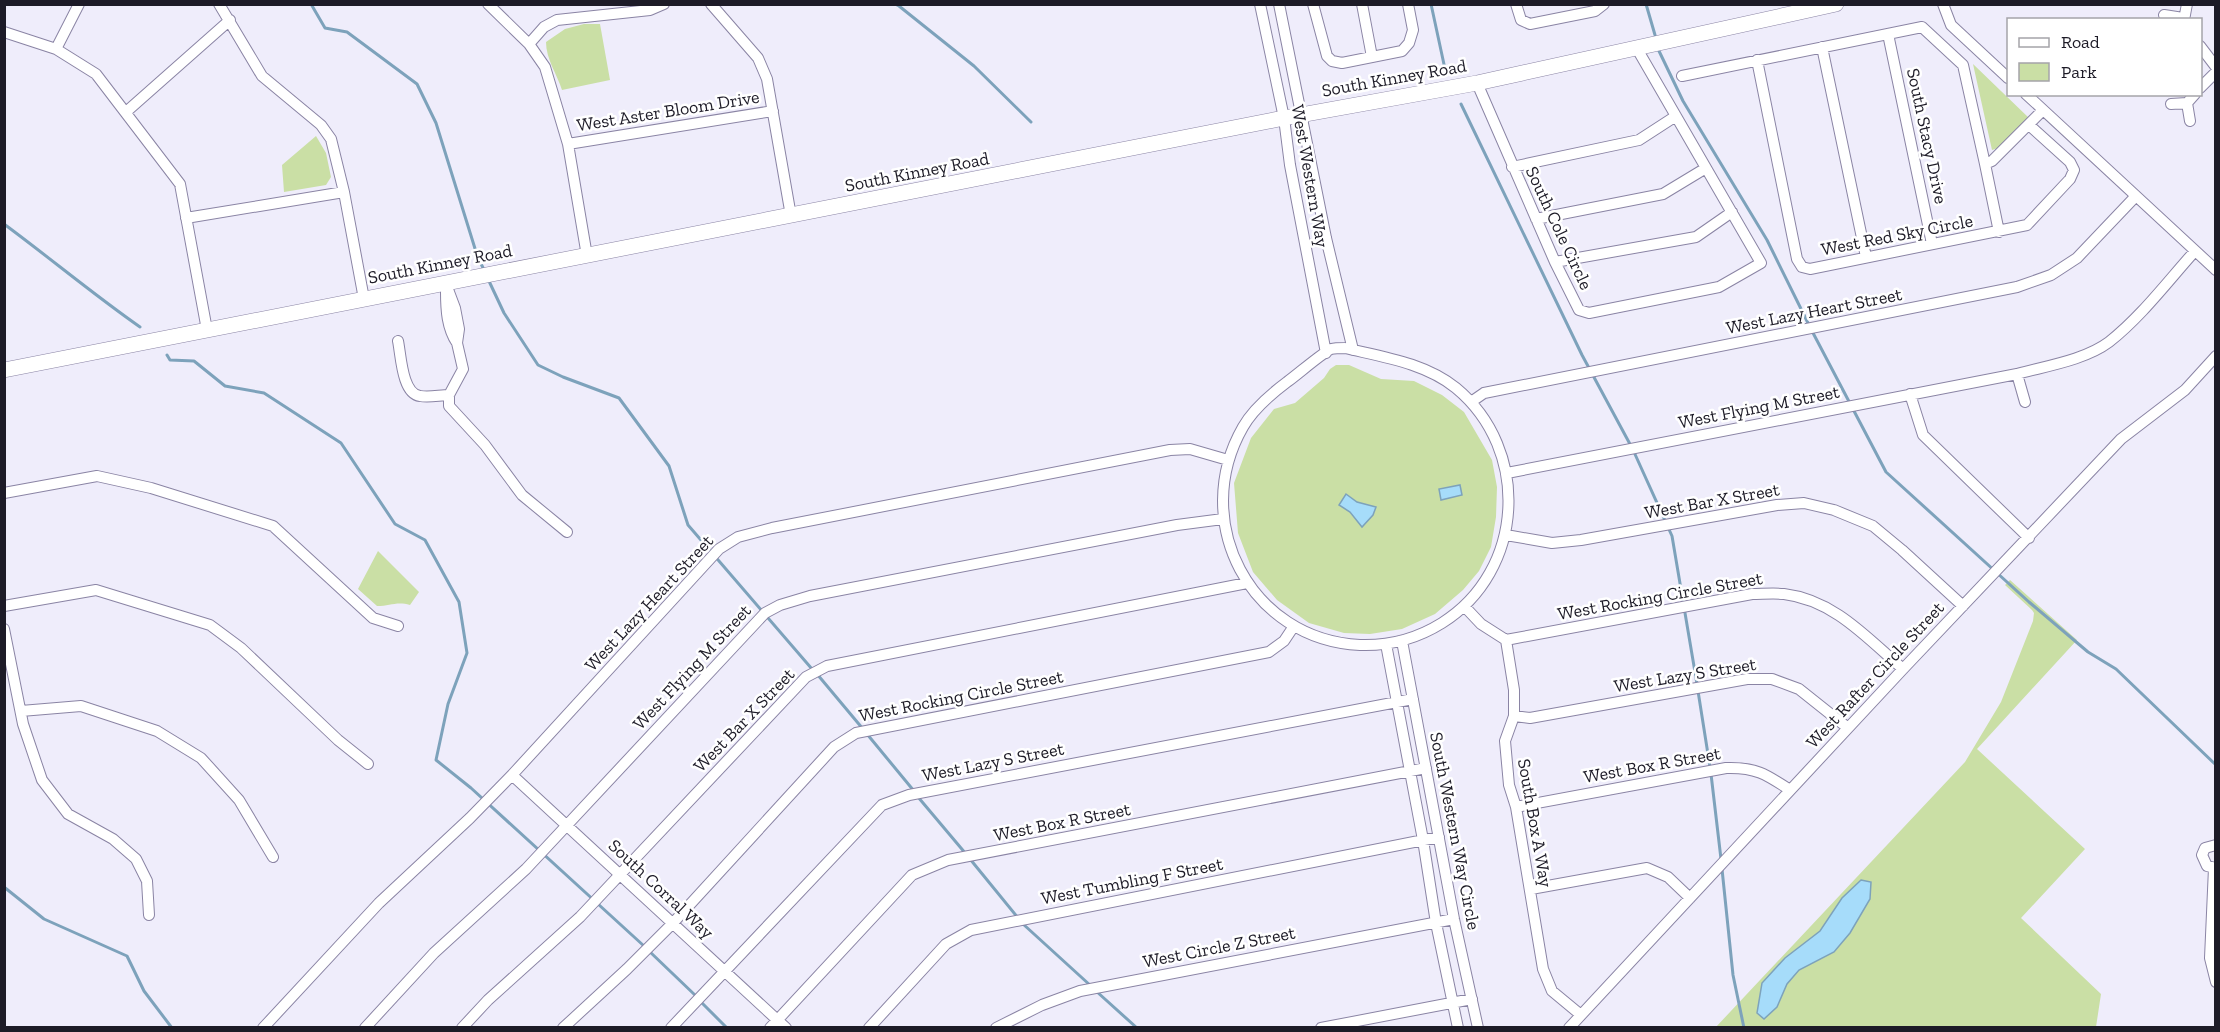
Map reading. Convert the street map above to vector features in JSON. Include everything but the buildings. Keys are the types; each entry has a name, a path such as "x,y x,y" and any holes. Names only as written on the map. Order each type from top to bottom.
{"main road":[{"name":"South Kinney Road","path":"4,370 1477,82 1836,4"}],"street":[{"path":"56,49 79,4"},
{"path":"219,4 262,76 321,125 331,139 344,192 364,299"},
{"path":"488,4 529,44 545,67 568,144 587,256"},
{"path":"529,44 544,27 557,20 650,10 664,4"},
{"path":"711,4 758,58 767,79 791,216"},
{"name":"West Western Way","path":"1279,4 1326,238 1353,350"},
{"path":"1313,4 1327,56 1332,61 1342,63 1402,51 1409,43 1413,30 1408,4"},
{"path":"1362,4 1372,57"},
{"path":"1516,4 1521,20 1530,24 1595,11 1604,5"},
{"path":"1563,4 1566,17"},
{"path":"1943,4 1951,25 2007,77"},
{"name":"West Western Way","path":"1262,5 1326,353"},
{"path":"2164,15 2179,18"},
{"path":"126,112 230,20"},
{"name":"West Red Sky Circle","path":"1682,76 1757,60 1922,27 1964,65 1999,232 1810,269 1802,267 1797,259 1757,60"},
{"path":"4,32 56,49 96,74 180,184 207,330"},
{"name":"South Stacy Drive","path":"1888,34 1932,244"},
{"path":"1555,262 1696,237 1731,212 1636,47"},
{"path":"1822,48 1866,257"},
{"path":"2202,49 2216,67"},
{"path":"2202,86 2216,72"},
{"name":"South Cole Circle","path":"1477,82 1512,166 1579,310 1589,313 1719,287 1761,263 1731,212"},
{"path":"2028,96 2216,270"},
{"path":"2171,104 2191,99 2190,122"},
{"path":"1985,164 1992,161 2043,110"},
{"name":"West Aster Bloom Drive","path":"568,144 773,111"},
{"path":"1512,166 1639,140 1676,116"},
{"path":"1999,232 2027,225 2070,179 2074,170 2070,162 2029,125"},
{"path":"1536,219 1663,194 1706,168"},
{"path":"186,218 344,192"},
{"name":"West Lazy Heart Street","path":"1471,402 1484,393 2017,287 2050,275 2077,258 2135,197"},
{"name":"West Flying M Street","path":"1507,473 2017,374 2073,360 2108,343 2195,251"},
{"path":"446,284 446,311 463,369 449,394 449,406 485,445 522,495 567,532"},
{"path":"398,341 407,387 413,394 420,396 449,394"},
{"path":"1331,349 1353,350 1416,366 1455,387 1488,423 1507,473 1510,494 1506,535 1490,574 1464,606 1435,627 1402,641 1386,644 1342,644 1313,635 1276,614 1260,600 1247,583 1231,553 1223,519 1222,489 1228,460 1243,426 1268,397 1331,349"},
{"name":"West Rafter Circle Street","path":"1569,1028 1903,669 2121,440 2185,390 2216,356"},
{"path":"2017,374 2025,402"},
{"path":"1910,394 1923,435 2029,538"},
{"name":"West Lazy Heart Street","path":"263,1028 379,903 470,818 512,775 719,549 738,537 772,528 1170,450 1190,449 1228,460"},
{"path":"4,493 97,476 151,488 273,526 373,618 398,626"},
{"name":"West Bar X Street","path":"1506,535 1552,543 1581,540 1777,505 1804,504 1834,510 1873,526 1963,606"},
{"name":"West Flying M Street","path":"365,1028 434,953 526,869 765,613 780,605 810,596 1177,525 1223,519"},
{"name":"West Bar X Street","path":"462,1028 488,1000 580,917 806,677 827,666 1247,583"},
{"path":"4,606 96,590 210,625 241,648 338,740 368,764"},
{"name":"West Rocking Circle Street","path":"1506,640 1752,594 1784,594 1820,603 1850,621 1903,669"},
{"path":"1464,606 1481,624 1506,640"},
{"name":"West Rocking Circle Street","path":"563,1028 673,923 834,747 856,733 1269,652 1284,641 1294,626"},
{"path":"4,629 21,711 42,780 68,814 113,839 136,859 147,881 149,915"},
{"name":"South Box A Way","path":"1506,640 1514,690 1514,716 1505,741 1509,784 1516,807 1543,969 1552,991 1581,1015"},
{"name":"South Western Way Circle","path":"1402,641 1454,919 1478,1028"},
{"name":"South Western Way Circle","path":"1386,644 1423,840 1436,923 1458,1028"},
{"name":"West Lazy S Street","path":"1514,716 1530,718 1747,679 1772,679 1800,689 1848,728"},
{"name":"West Lazy S Street","path":"671,1028 882,806 909,795 1413,699"},
{"path":"21,711 81,706 157,731 201,758 239,800 273,857"},
{"name":"West Box R Street","path":"778,1025 912,874 948,860 1426,768"},
{"name":"West Box R Street","path":"1516,807 1726,768 1748,768 1769,775 1790,790"},
{"name":"South Corral Way","path":"512,775 725,971 778,1025"},
{"name":"West Tumbling F Street","path":"869,1028 946,944 971,930 1439,837"},
{"path":"2216,845 2205,848 2202,855 2204,863 2215,868 2210,958 2216,982"},
{"path":"1530,888 1647,868 1668,877 1690,898"},
{"name":"West Circle Z Street","path":"996,1028 1042,1005 1080,991 1454,919"},
{"path":"1321,1028 1472,999"}],"green space":[{"path":"584,24 600,24 610,80 562,90 546,48 546,42 565,29"},
{"path":"1973,64 2029,118 2001,147 1992,150"},
{"path":"316,136 326,153 331,177 326,185 284,192 282,165"},
{"path":"1336,365 1349,365 1381,379 1414,381 1442,395 1464,412 1492,460 1497,487 1496,517 1491,547 1479,571 1463,590 1435,614 1402,629 1370,634 1344,633 1309,623 1277,600 1253,572 1238,533 1234,483 1251,438 1274,409 1295,403"},
{"path":"378,551 419,592 410,605 377,606 358,589"},
{"path":"2010,580 2077,640 1977,749 2085,849 2021,918 2101,994 2096,1027 1715,1028 1965,762 2001,702 2033,621 2032,610 2005,585"}],"water":[{"path":"1460,485 1462,495 1441,500 1439,489"},
{"path":"1346,494 1357,502 1376,507 1373,515 1362,527 1350,512 1339,505"},
{"path":"1861,880 1871,882 1870,899 1850,933 1834,952 1799,970 1787,984 1777,1007 1764,1019 1757,1013 1762,983 1785,958 1820,931 1842,898"}],"waterway":[{"path":"311,4 325,28 347,32 417,84 436,123 477,255 484,270"},
{"path":"895,4 974,66 1031,122"},
{"path":"1431,4 1445,69"},
{"path":"1646,4 1655,35"},
{"path":"1659,51 1683,101 1767,240 1809,325"},
{"path":"1461,104 1582,355 1631,446"},
{"path":"4,224 140,327"},
{"path":"488,279 504,313 538,365 619,398 669,466 688,525 812,669"},
{"path":"1812,331 1886,472 2029,602 2088,652 2116,669 2216,765"},
{"path":"167,355 170,360 194,361 225,386 264,393 341,443 395,524 425,540 459,602 467,653 448,704 436,760 471,788 644,946"},
{"path":"1634,452 1672,536 1697,684"},
{"path":"817,674 863,729"},
{"path":"1698,691 1710,767"},
{"path":"867,734 914,791"},
{"path":"1711,774 1721,859"},
{"path":"918,797 966,854"},
{"path":"970,859 1019,919"},
{"path":"1722,869 1733,975 1744,1028"},
{"path":"4,887 44,919 127,956 144,991 172,1028"},
{"path":"1023,924 1091,986"},
{"path":"649,951 696,996"},
{"path":"1096,991 1137,1028"},
{"path":"700,1001 727,1028"}]}
